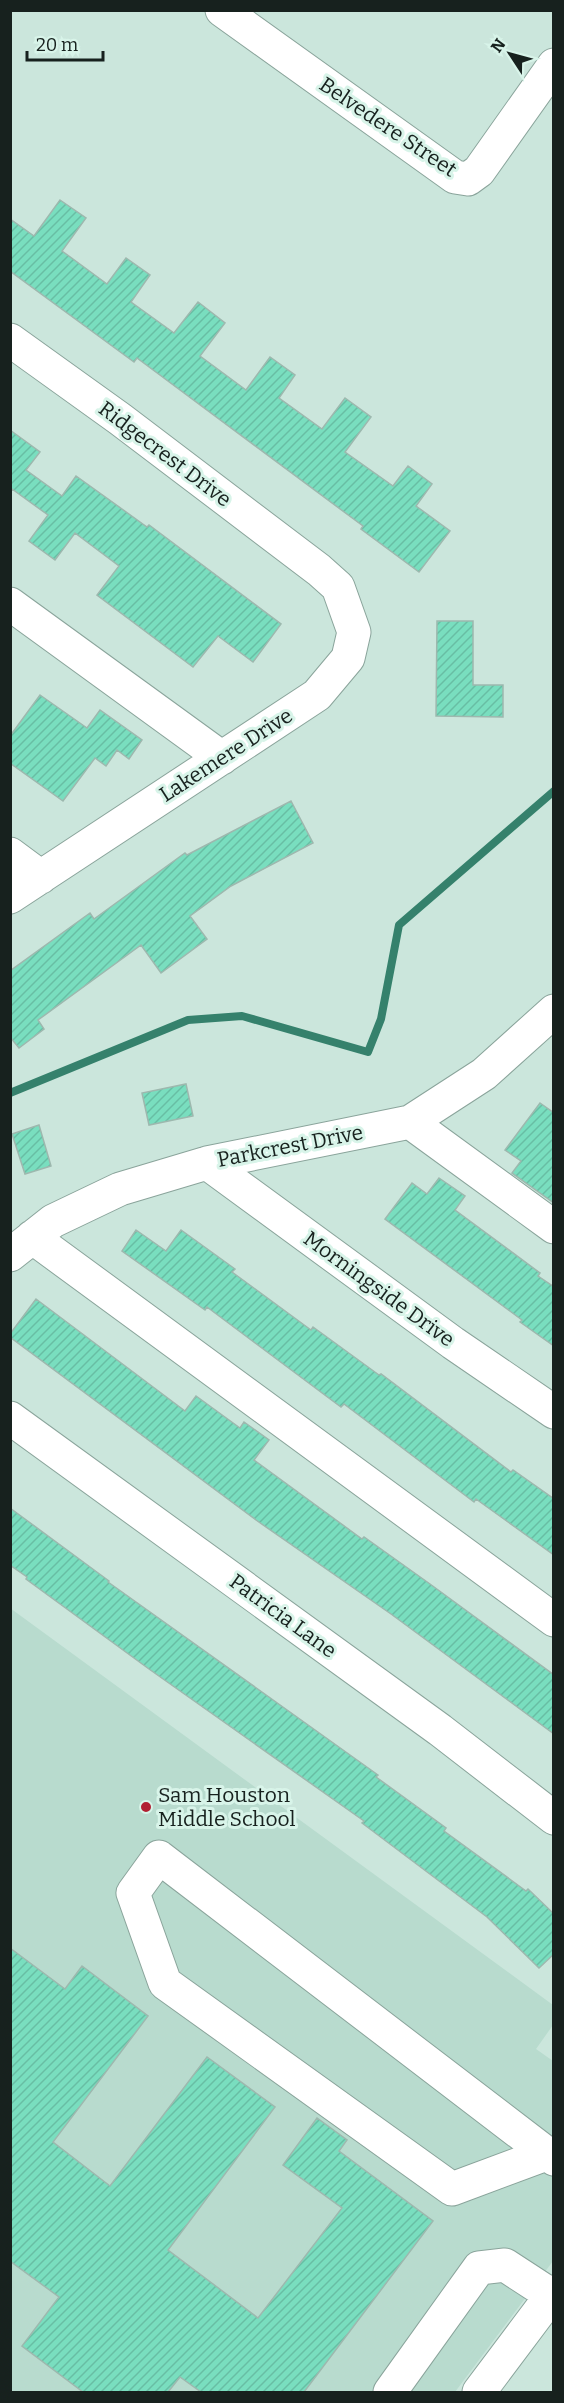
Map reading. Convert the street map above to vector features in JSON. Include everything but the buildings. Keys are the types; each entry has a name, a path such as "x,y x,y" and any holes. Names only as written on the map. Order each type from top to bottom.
{"street":[{"name":"Belvedere Street","path":"222,10 456,177 468,179 479,171 554,65"},
{"name":"Ridgecrest Drive","path":"10,340 120,418 319,570"},
{"name":"Lakemere Drive","path":"10,897 317,695 348,658 354,632 338,587 319,570"},
{"path":"10,604 222,758"},
{"path":"10,854 41,877"},
{"name":"Parkcrest Drive","path":"21,1246 52,1221 120,1189 207,1163 410,1122 484,1074 550,1019"},
{"path":"410,1122 554,1227"},
{"name":"Morningside Drive","path":"207,1163 453,1343 554,1412"},
{"path":"21,1246 554,1620"},
{"name":"Patricia Lane","path":"10,1418 440,1730 554,1818"},
{"path":"159,1857 550,2156 452,2189 165,1983 133,1893 159,1857"},
{"path":"390,2392 479,2268 505,2265 552,2294 479,2392"}],"shaded area":[{"name":"Sam Houston Middle School","path":"10,1608 553,2005 553,2025 536,2049 553,2061 553,2261 455,2392 11,2392"}],"waterway":[{"path":"10,1093 188,1020 242,1016 368,1052 381,1019 399,925 554,791"}],"place":[{"name":"Sam Houston Middle School","path":"146,1807"}]}
